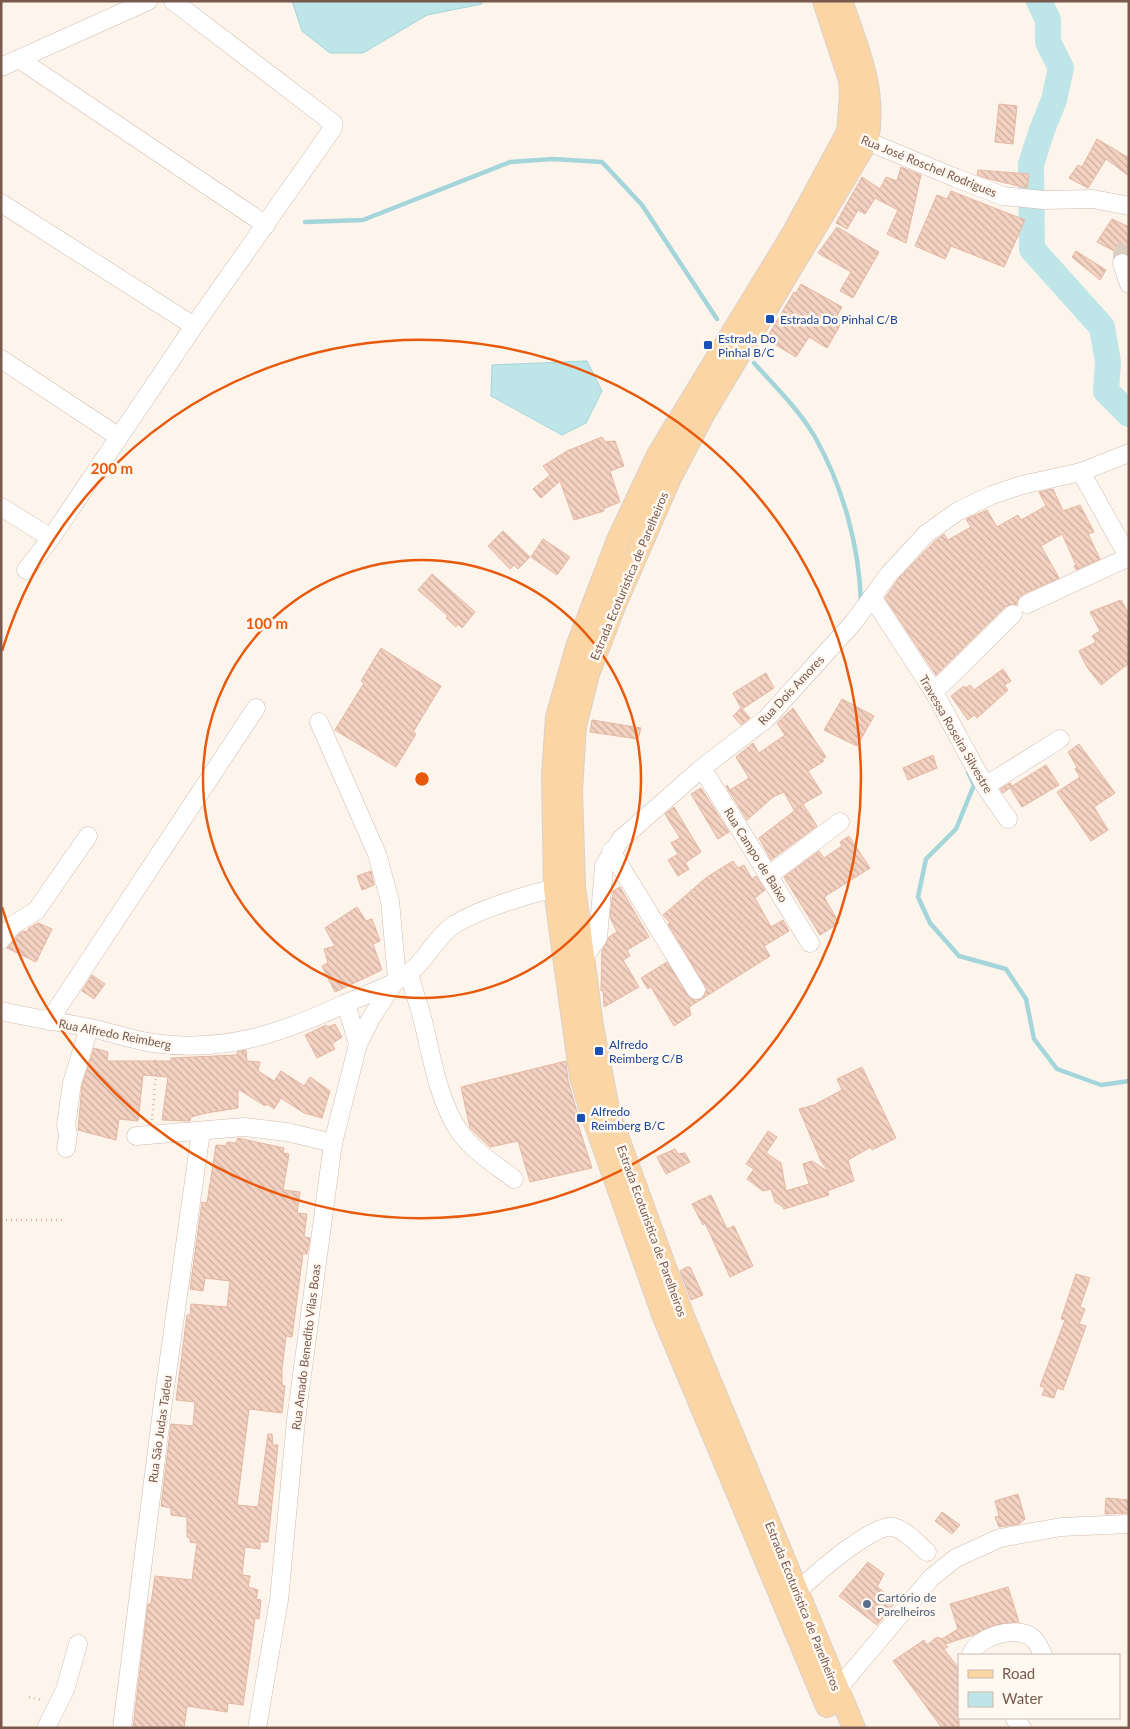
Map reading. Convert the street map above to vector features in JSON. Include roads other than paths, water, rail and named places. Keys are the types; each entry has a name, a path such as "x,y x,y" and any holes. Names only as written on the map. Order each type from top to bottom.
{"main road":[{"name":"Estrada Ecoturistica de Parelheiros","path":"824,1 850,80 858,137"},
{"name":"Estrada Ecoturistica de Parelheiros","path":"841,1 864,69 869,90 871,112 858,137 794,232 658,455 618,540 577,647 557,717 553,775 573,960 581,1077 605,1152 664,1317 791,1620 832,1696 854,1728"},
{"name":"Estrada Ecoturistica de Parelheiros","path":"573,960 615,1131 682,1314 798,1590 832,1696 837,1728"}],"street":[{"path":"1,67 148,1"},
{"path":"26,570 51,538 194,326 333,128 333,123 173,1"},
{"path":"19,59 266,225"},
{"name":"Rua José Roschel Rodrigues","path":"858,137 1003,196 1029,199 1093,200 1129,206"},
{"path":"1,203 194,326"},
{"path":"1122,263 1129,284"},
{"path":"1,359 119,437"},
{"name":"Rua Dois Amores","path":"573,960 598,938 603,874 611,851 621,839 702,768 766,719 853,623 906,554 926,534 958,511 1006,490 1081,472 1129,453"},
{"path":"934,692 1020,609 1129,558 1081,472"},
{"path":"1,506 51,538"},
{"name":"Travessa Roseira Silvestre","path":"872,598 934,692 985,786 1008,819"},
{"path":"49,1021 256,708"},
{"path":"319,722 377,854 390,901 403,976 423,1021 433,1067 449,1111 460,1131 475,1149 514,1179"},
{"path":"985,786 1060,739"},
{"name":"Rua Campo de Baixo","path":"702,768 810,943"},
{"path":"768,876 840,822"},
{"path":"1,940 13,925 36,912 88,836"},
{"path":"611,851 696,990"},
{"path":"403,976 426,956 446,932 458,923 510,901 564,887"},
{"name":"Rua Alfredo Reimberg","path":"1,1010 90,1028 136,1040 187,1047 239,1042 275,1034 346,1004 403,976"},
{"name":"Rua Amado Benedito Vilas Boas","path":"256,1728 279,1600 296,1420 333,1142 358,1044 371,1018 403,976"},
{"path":"346,1004 358,1044"},
{"path":"66,1148 68,1135 66,1125 72,1083 90,1028"},
{"path":"144,1136 244,1127 287,1132 333,1142"},
{"name":"Rua São Judas Tadeu","path":"122,1728 163,1402 201,1131"},
{"path":"832,1696 931,1578 956,1558 1000,1538 1061,1527 1129,1524"},
{"path":"791,1620 788,1605 798,1590 868,1534 880,1528 892,1527 902,1531 927,1552"},
{"path":"772,1572 782,1592 786,1594 798,1590"},
{"path":"972,1654 978,1645 990,1638 1002,1634 1022,1632 1031,1636 1042,1654"},
{"path":"46,1728 65,1690 78,1644"}],"water":[{"path":"292,1 481,1 482,4 427,15 363,53 330,53 302,31"},
{"path":"587,361 602,391 586,423 562,435 491,396 492,365"}],"waterway":[{"path":"1039,1 1048,20 1048,42 1061,68 1054,100 1031,164 1032,249 1102,327 1108,362 1106,391 1129,414"},
{"path":"305,222 363,220 510,162 553,159 602,162 642,205 717,319"},
{"path":"754,363 802,418 815,437 834,476 853,538 860,581 861,602"},
{"path":"968,772 974,785 956,829 926,859 918,897 930,923 959,956 1006,969 1026,999 1034,1039 1057,1069 1101,1085 1129,1081"}],"tunnel":[{"path":"1122,263 1122,255 1129,243"}],"place":[{"name":"Estrada Do Pinhal C/B","path":"770,319"},
{"name":"Estrada Do Pinhal B/C","path":"708,345"},
{"name":"Alfredo Reimberg C/B","path":"599,1051"},
{"name":"Alfredo Reimberg B/C","path":"581,1118"},
{"name":"Cartório de Parelheiros","path":"867,1604"}]}
